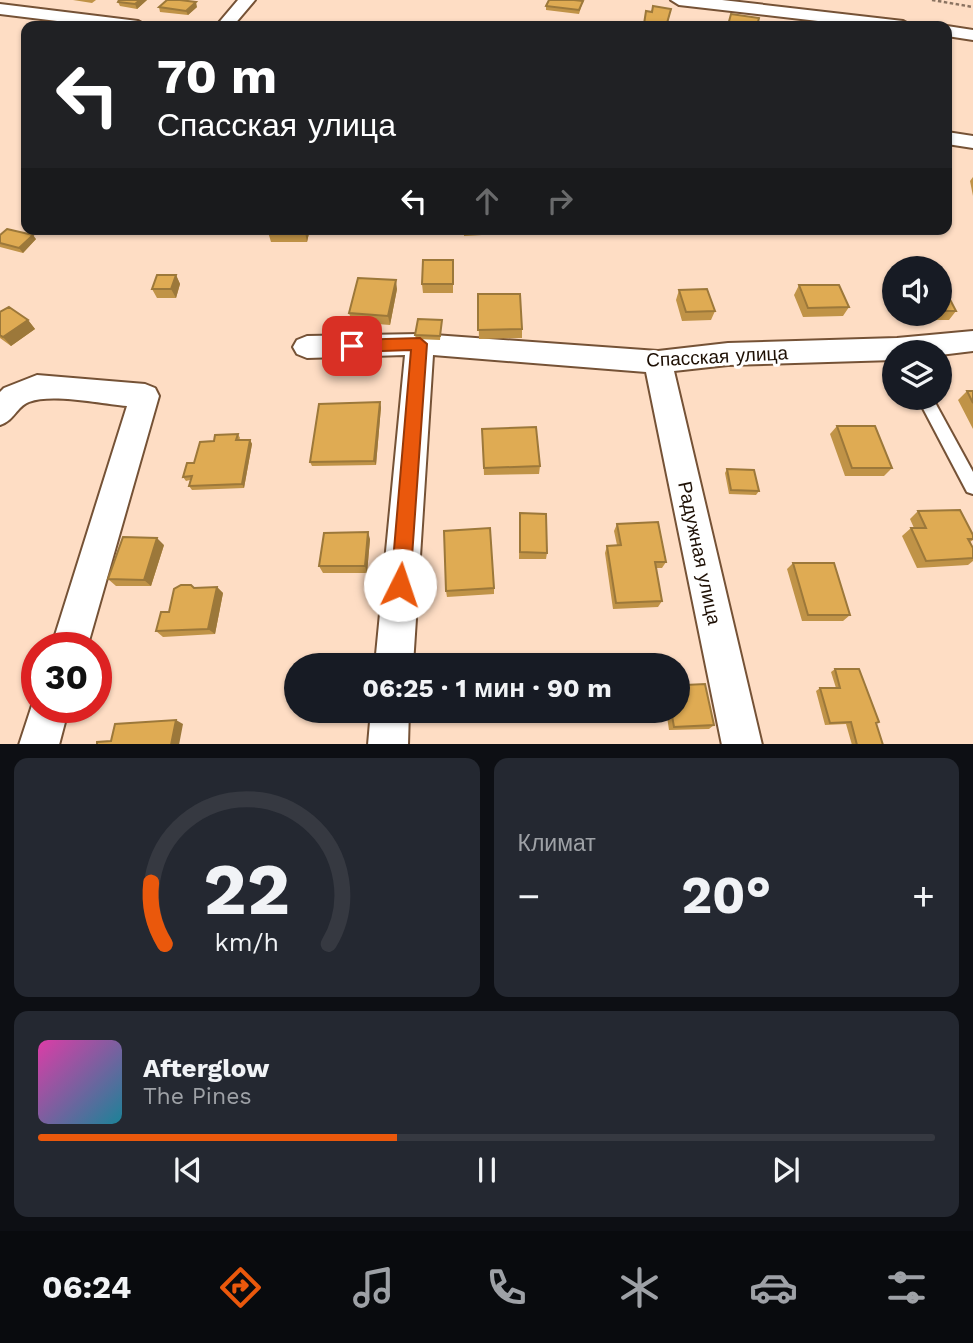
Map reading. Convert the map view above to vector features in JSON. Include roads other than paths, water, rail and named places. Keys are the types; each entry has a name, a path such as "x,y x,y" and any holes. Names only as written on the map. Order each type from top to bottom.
{"street":[{"path":"228,21 247,0"},
{"path":"679,0 860,21"},
{"path":"0,9 97,21"},
{"path":"952,33 973,35"},
{"path":"952,139 973,142"},
{"name":"Спасская улица","path":"952,344 973,341"},
{"path":"395,653 420,344"},
{"name":"Спасская улица","path":"307,347 420,344 658,362 728,354 882,350"},
{"name":"Радужная улица","path":"658,362 742,744"},
{"path":"0,413 14,396 37,387 145,396 74,632"},
{"path":"39,744 45,723"},
{"path":"388,744 389,723"}],"lane":[{"path":"931,410 973,487"}]}
